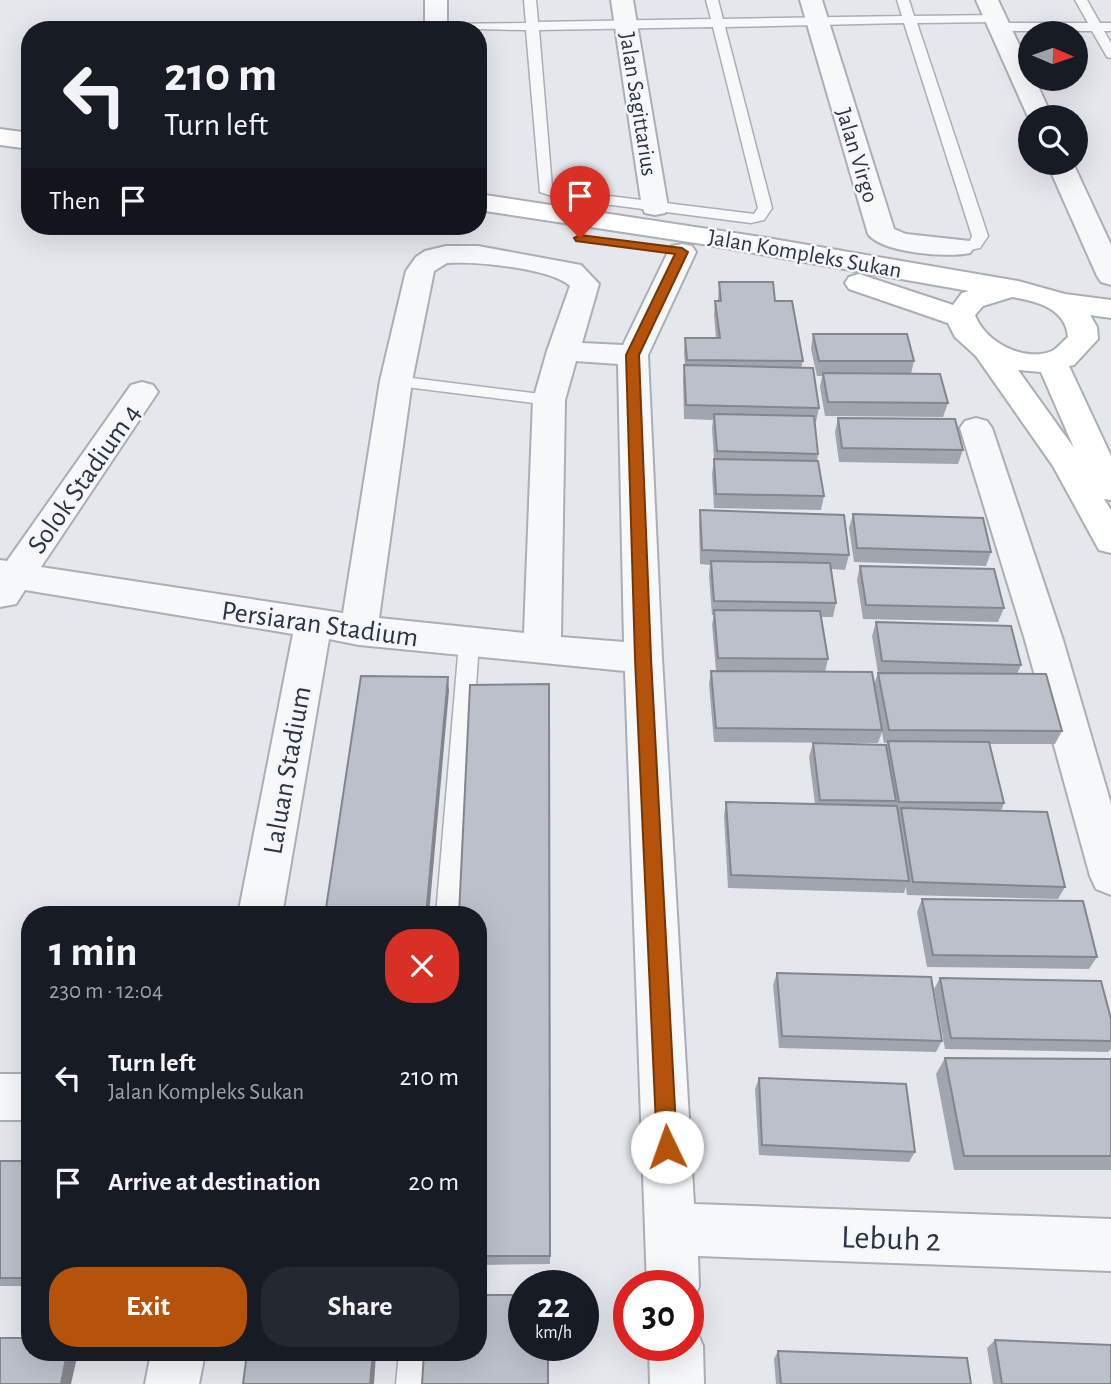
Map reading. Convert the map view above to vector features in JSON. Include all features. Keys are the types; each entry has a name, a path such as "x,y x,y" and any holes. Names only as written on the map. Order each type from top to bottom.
{"main road":[{"path":"0,137 21,140"},
{"path":"0,160 21,163"},
{"name":"Jalan Kompleks Sukan","path":"487,203 800,250 1042,295 1059,302 1111,309"},
{"name":"Jalan Kompleks Sukan","path":"487,225 783,267 858,283 960,317 964,306 974,298 988,292 1006,290"},
{"path":"989,352 1009,360 1052,362 1097,340 1059,302"},
{"path":"960,317 963,329 989,352 1067,462 1111,541"},
{"path":"1052,362 1072,411 1111,489"}],"street":[{"path":"436,0 436,21"},
{"name":"Jalan Virgo","path":"814,10 882,234 901,242 960,247"},
{"name":"Jalan Sagittarius","path":"624,12 655,207"},
{"path":"994,15 1035,105"},
{"path":"1065,175 1111,276"},
{"path":"672,1270 643,658 633,355 682,252"},
{"path":"359,631 397,381 420,271 425,263 436,256 449,253 559,268 580,277 585,284 562,351 549,400 542,650"},
{"path":"562,351 633,355"},
{"name":"Solok Stadium 4","path":"5,583 142,392"},
{"path":"976,428 1044,640 1111,876"},
{"name":"Persiaran Stadium","path":"5,583 359,631 643,658"},
{"name":"Laluan Stadium","path":"262,906 313,625"},
{"path":"0,1097 21,1097"},
{"name":"Lebuh 2","path":"671,1228 1111,1245"},
{"path":"172,1384 176,1361"},
{"path":"676,1361 677,1384"}],"lane":[{"path":"530,0 545,189 558,194 742,219 759,217 764,213 712,0"},
{"path":"903,0 946,139 980,236 975,245 960,247"},
{"path":"1081,0 1111,54"},
{"path":"487,27 531,26 624,12 718,22 814,10 910,19 994,15 1111,27"},
{"path":"397,381 549,400"},
{"path":"449,906 469,643"},
{"path":"411,1384 413,1361"}],"building":[{"path":"719,282 773,282 775,301 792,301 803,361 687,360 685,338 720,338 715,301 721,301"},
{"path":"813,334 907,334 914,361 819,361"},
{"path":"684,365 813,368 819,408 686,405"},
{"path":"823,373 940,374 948,403 828,402"},
{"path":"714,414 814,416 818,454 717,451"},
{"path":"838,418 955,419 963,450 842,448"},
{"path":"714,459 818,461 824,496 716,494"},
{"path":"700,510 844,515 849,555 702,550"},
{"path":"853,514 983,518 991,552 857,548"},
{"path":"711,561 830,563 836,603 714,601"},
{"path":"860,566 994,569 1004,608 866,605"},
{"path":"714,610 820,611 828,659 718,658"},
{"path":"876,622 1011,626 1021,665 882,661"},
{"path":"711,671 872,672 882,730 716,728"},
{"path":"878,673 1046,674 1062,731 889,730"},
{"path":"361,676 448,677 427,906 326,906"},
{"path":"549,684 550,1256 487,1256 487,906 459,906 470,685"},
{"path":"888,741 989,742 1004,803 899,802"},
{"path":"813,743 886,745 896,801 820,800"},
{"path":"726,802 897,806 909,881 731,875"},
{"path":"901,808 1047,812 1065,887 913,882"},
{"path":"922,899 1083,901 1097,957 933,955"},
{"path":"777,973 931,977 942,1041 782,1036"},
{"path":"940,978 1101,981 1111,1019 1111,1041 951,1038"},
{"path":"945,1058 1111,1059 1111,1156 964,1156"},
{"path":"759,1078 906,1084 915,1152 762,1145"},
{"path":"0,1161 21,1161 21,1278 0,1278"},
{"path":"487,1295 508,1295 508,1361 548,1361 548,1384 422,1384 423,1361 487,1361"},
{"path":"0,1338 21,1338 21,1361 65,1361 61,1384 0,1384"},
{"path":"995,1340 1111,1345 1111,1384 1002,1384"},
{"path":"778,1351 967,1358 971,1384 781,1384"},
{"path":"246,1361 372,1361 370,1384 243,1384"}],"route":[{"path":"580,238 682,252 633,355 643,658 667,1147"}]}
